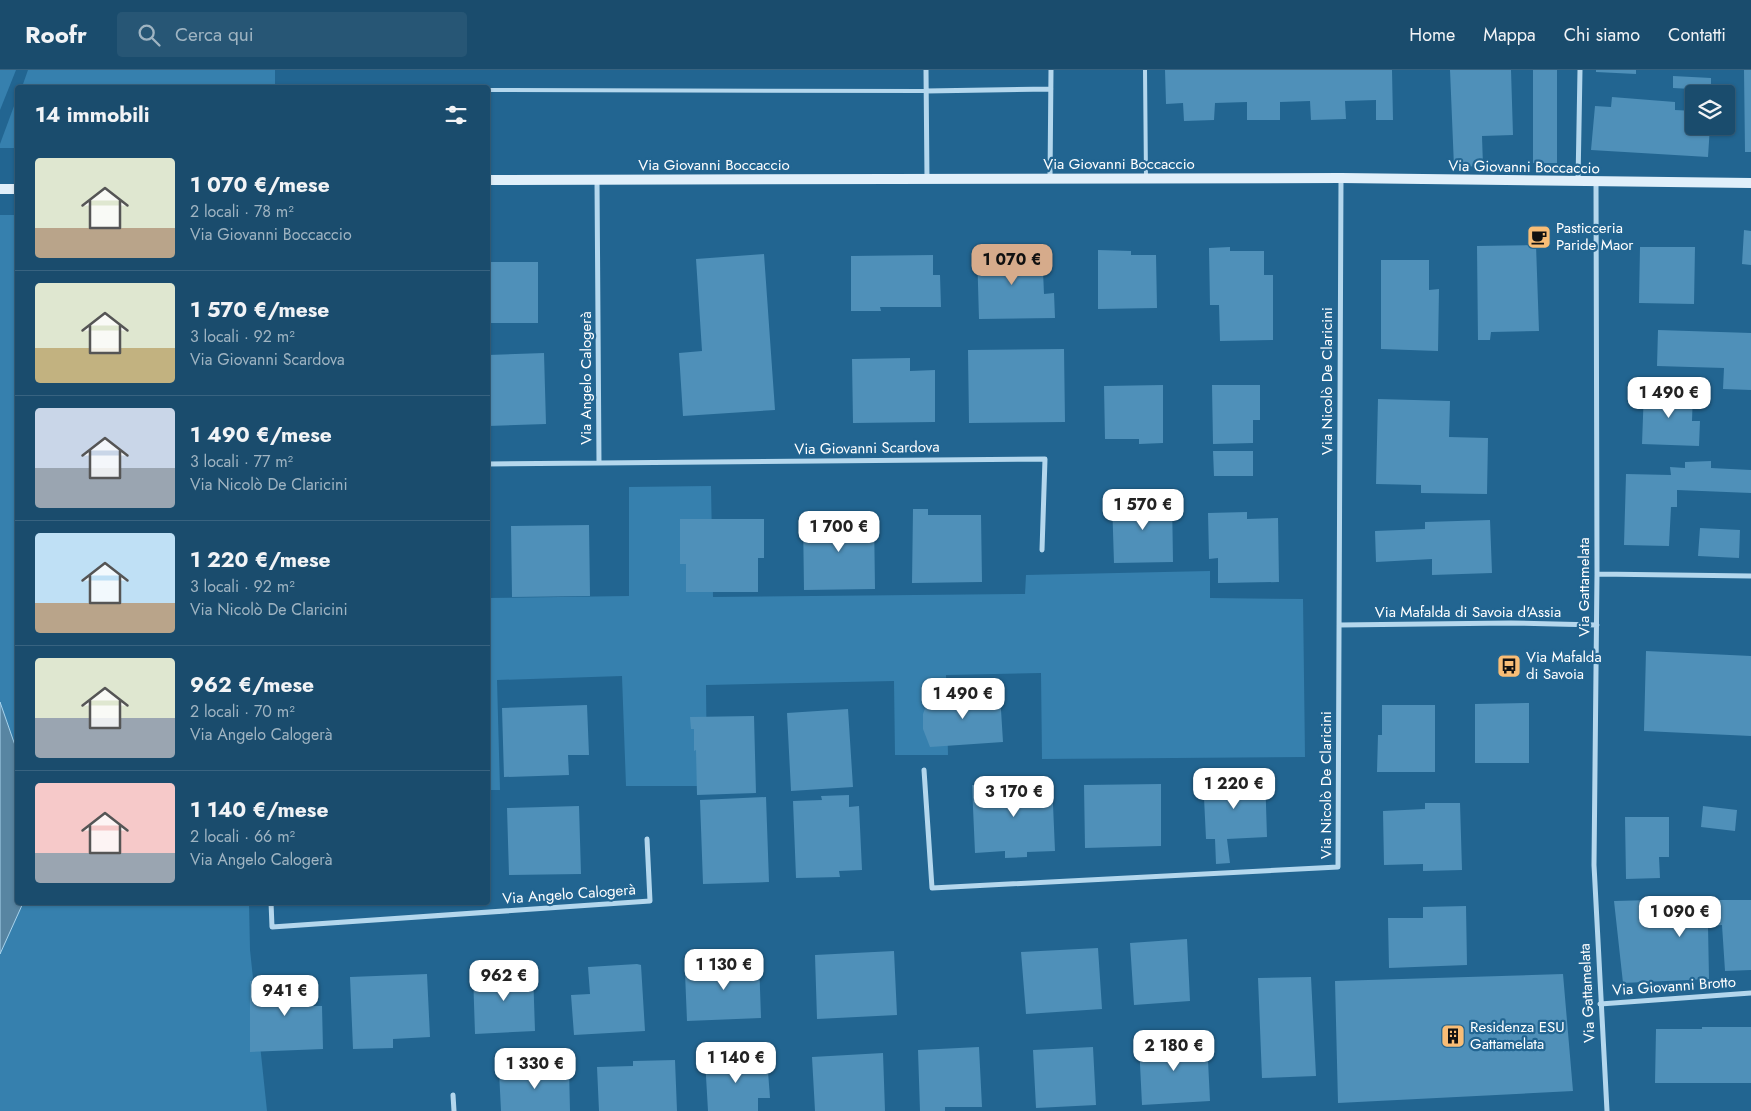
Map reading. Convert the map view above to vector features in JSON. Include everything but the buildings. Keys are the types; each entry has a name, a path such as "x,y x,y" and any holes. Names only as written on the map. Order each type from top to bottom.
{"street":[{"path":"926,70 927,179"},
{"path":"1050,179 1051,70"},
{"path":"1578,183 1580,70"},
{"path":"926,91 1051,89"},
{"name":"Via Giovanni Boccaccio","path":"490,180 1146,180 1342,178 1578,183 1751,183"},
{"name":"Via Nicolò De Claricini","path":"924,770 932,888 1338,867 1342,178"},
{"name":"Via Angelo Calogerà","path":"490,464 599,463 597,181"},
{"name":"Via Gattamelata","path":"1596,183 1598,574 1594,865 1607,1111"},
{"path":"0,189 15,188"},
{"name":"Via Giovanni Scardova","path":"599,463 1045,459 1042,550"},
{"path":"1598,574 1751,576"},
{"name":"Via Mafalda di Savoia d'Assia","path":"1339,625 1511,623 1597,625"},
{"name":"Via Angelo Calogerà","path":"271,905 272,927 650,901 647,839"},
{"name":"Via Giovanni Brotto","path":"1600,1004 1751,993"},
{"path":"453,1095 454,1111"}],"lane":[{"path":"1146,70 1146,180"},
{"path":"490,90 926,91"}],"shaded area":[{"path":"0,70 16,70 0,110"},
{"path":"28,70 275,70 275,85 23,85"},
{"path":"15,103 15,148 0,148"},
{"path":"0,215 15,215 15,745 0,702"},
{"path":"711,486 713,597 1025,594 1026,575 1210,571 1210,598 1303,599 1305,757 1042,759 1041,673 946,675 948,755 895,755 894,681 706,685 707,786 626,786 622,676 497,680 500,790 490,790 490,598 629,596 629,487"},
{"path":"0,702 15,745 15,905 22,905 0,954"},
{"path":"22,905 249,905 250,950 267,1111 0,1111 0,954"}],"place":[{"name":"Pasticceria Paride Maor","path":"1539,237"},
{"name":"Via Mafalda di Savoia","path":"1509,666"},
{"name":"Residenza ESU Gattamelata","path":"1453,1036"}]}
